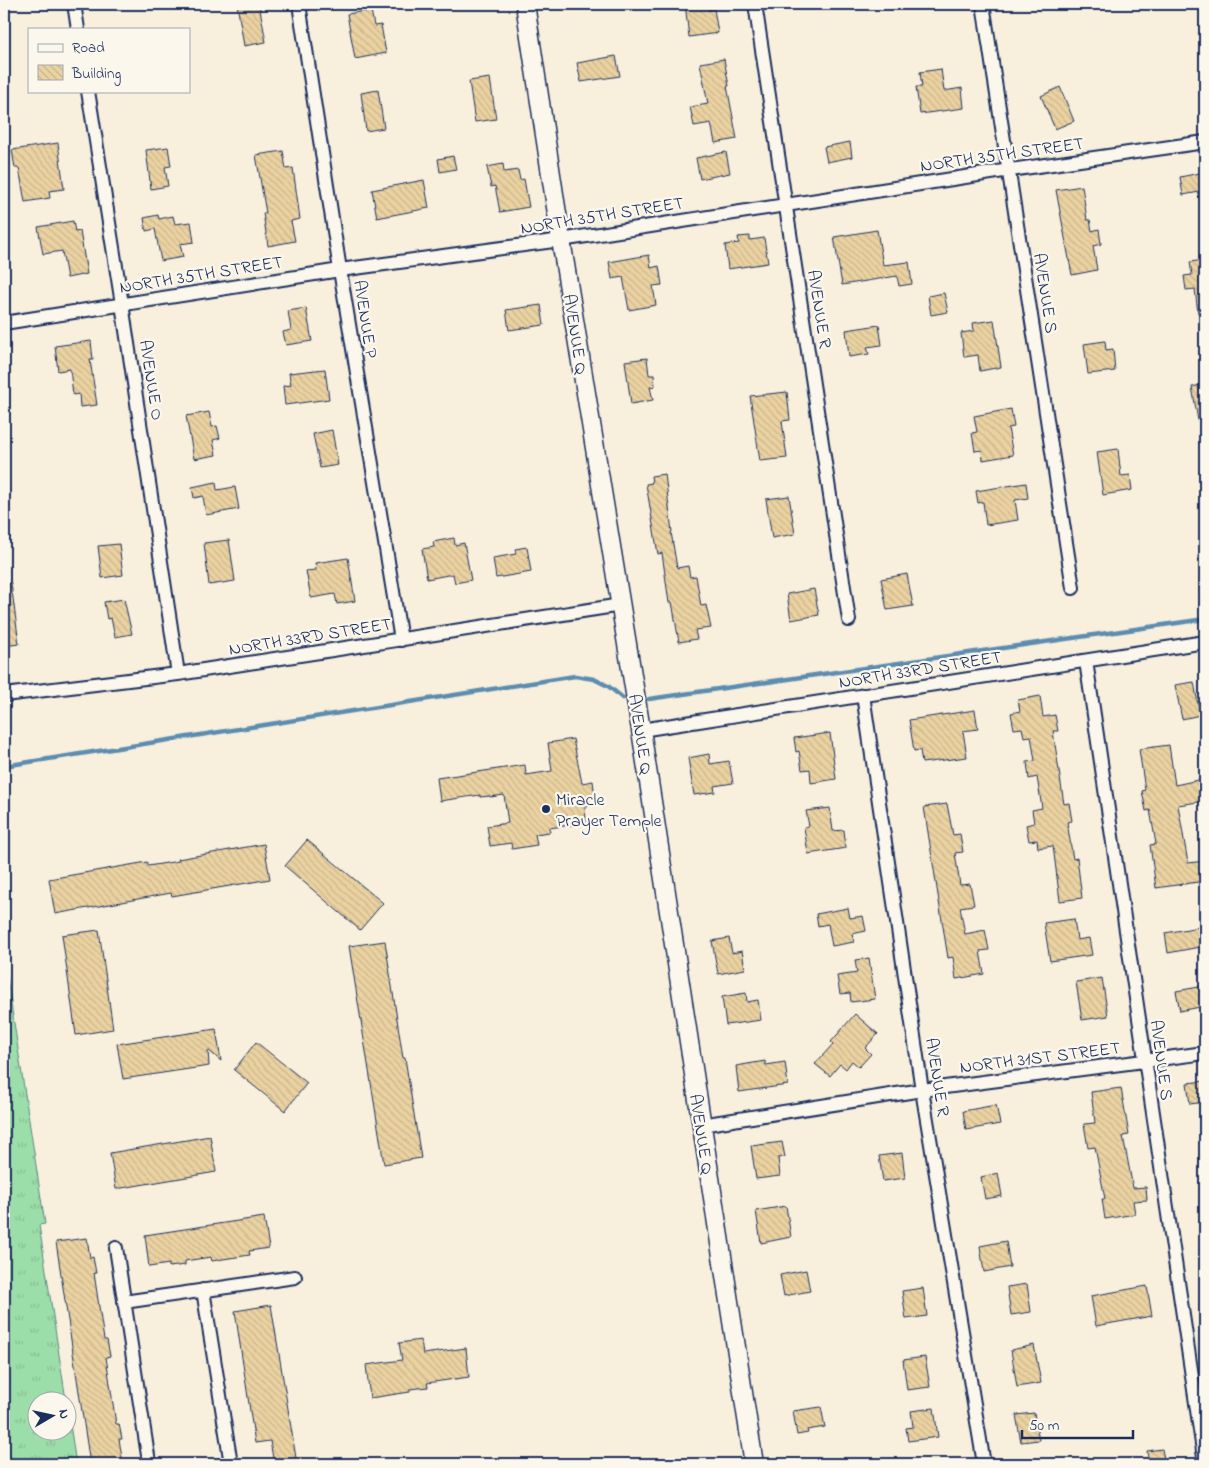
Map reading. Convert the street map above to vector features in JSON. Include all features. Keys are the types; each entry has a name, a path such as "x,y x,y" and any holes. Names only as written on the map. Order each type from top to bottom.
{"street":[{"path":"74,4 78,28"},
{"name":"AVENUE P","path":"299,4 340,270 401,640"},
{"name":"AVENUE Q","path":"525,4 561,240 641,730 754,1464"},
{"name":"AVENUE R","path":"755,4 849,620"},
{"name":"AVENUE S","path":"983,4 1073,588"},
{"name":"AVENUE O","path":"88,92 178,674"},
{"name":"NORTH 35TH STREET","path":"4,323 340,270 561,240 786,204 1205,142"},
{"name":"NORTH 33RD STREET","path":"4,695 178,674 621,605"},
{"name":"NORTH 33RD STREET","path":"641,730 1205,642"},
{"name":"AVENUE S","path":"1086,660 1205,1464"},
{"name":"AVENUE R","path":"863,695 922,1090 984,1464"},
{"name":"NORTH 31ST STREET","path":"701,1126 922,1090 1205,1052"},
{"path":"116,1248 149,1462 152,1464"},
{"path":"124,1302 295,1276"},
{"path":"203,1290 231,1464"}],"green space":[{"path":"4,958 45,1224 39,1225 64,1390 28,1390 28,1440 72,1440 76,1464 4,1464"}],"building":[{"path":"237,4 259,4 266,42 244,46"},
{"path":"685,4 708,4 709,10 714,9 718,33 689,37"},
{"path":"371,10 374,26 381,25 386,53 355,59 347,14"},
{"path":"616,56 620,76 581,82 577,63"},
{"path":"724,59 737,139 715,143 711,123 694,126 690,107 708,104 700,63"},
{"path":"941,69 944,91 962,88 964,108 920,114 916,87 922,87 920,72"},
{"path":"490,78 496,119 475,122 469,81"},
{"path":"1060,87 1074,121 1055,129 1041,96"},
{"path":"378,90 384,128 366,131 361,93"},
{"path":"850,142 852,157 827,162 824,147"},
{"path":"58,143 64,189 49,191 50,198 25,202 19,168 15,168 12,150"},
{"path":"168,147 171,166 165,167 168,186 151,189 146,150"},
{"path":"283,151 286,169 293,168 300,219 291,221 295,241 268,246 263,213 266,213 256,155"},
{"path":"726,152 730,173 700,179 696,158"},
{"path":"453,156 456,169 440,172 438,159"},
{"path":"503,164 504,172 518,170 520,180 524,179 529,207 500,212 495,186 491,187 487,167"},
{"path":"1205,172 1205,191 1183,195 1180,177"},
{"path":"424,180 429,208 377,218 372,190"},
{"path":"1082,186 1087,220 1090,220 1092,231 1099,229 1101,244 1093,246 1097,270 1072,275 1056,190"},
{"path":"158,215 159,219 173,216 175,224 191,222 194,242 180,244 183,257 161,261 155,229 146,231 144,218"},
{"path":"73,221 75,232 80,231 87,274 67,278 62,251 43,254 38,227"},
{"path":"877,230 883,265 909,262 912,284 899,286 897,276 842,285 834,237"},
{"path":"750,236 750,240 764,238 768,263 728,269 725,245 739,243 738,237"},
{"path":"649,255 651,268 659,266 662,285 653,286 656,305 629,310 623,277 612,279 609,262"},
{"path":"1205,260 1205,313 1198,313 1195,289 1186,290 1184,276 1192,275 1190,262"},
{"path":"944,293 948,312 931,315 928,296"},
{"path":"541,305 544,325 509,330 506,310"},
{"path":"306,308 312,341 286,345 283,332 291,330 288,311"},
{"path":"994,320 1001,367 980,371 978,355 964,357 961,333 974,331 973,323"},
{"path":"879,325 882,345 867,347 869,354 849,357 846,330"},
{"path":"91,341 93,360 90,360 97,405 80,407 79,394 73,395 70,369 58,371 55,346"},
{"path":"1105,341 1106,350 1113,349 1115,371 1088,374 1084,344"},
{"path":"647,358 649,375 654,375 655,386 650,387 653,400 631,404 625,361"},
{"path":"325,369 329,399 285,405 283,386 291,385 289,373"},
{"path":"1205,384 1205,425 1199,426 1192,387"},
{"path":"787,392 790,420 782,421 787,458 760,461 750,396"},
{"path":"1011,409 1014,427 1008,428 1013,455 983,460 982,450 975,451 972,433 977,432 974,416"},
{"path":"209,412 212,427 217,426 220,438 213,440 216,455 194,459 186,416"},
{"path":"332,430 338,465 320,468 313,434"},
{"path":"1118,449 1121,476 1130,475 1132,490 1103,495 1097,452"},
{"path":"665,474 677,568 688,566 690,577 696,576 701,606 706,605 711,628 695,630 697,639 679,642 672,602 669,603 662,553 658,554 646,484 652,483 651,476"},
{"path":"216,482 217,490 235,487 239,509 206,515 203,496 194,498 192,487"},
{"path":"1026,483 1028,498 1015,500 1018,520 986,525 983,502 978,503 976,491"},
{"path":"789,496 795,534 772,538 766,499"},
{"path":"454,538 455,545 464,543 471,580 455,583 453,574 427,579 422,549 434,547 433,542"},
{"path":"229,540 235,581 209,585 204,543"},
{"path":"119,544 123,575 102,578 98,546"},
{"path":"527,547 531,572 496,578 493,558 516,554 515,549"},
{"path":"348,558 355,601 337,604 335,594 311,598 306,571 316,570 315,563"},
{"path":"907,574 913,606 887,610 881,579"},
{"path":"11,583 19,644 4,646 4,584"},
{"path":"814,589 819,615 791,620 787,594"},
{"path":"124,599 132,634 115,637 111,618 107,619 104,602"},
{"path":"1194,682 1200,715 1182,719 1175,685"},
{"path":"1040,696 1043,717 1055,715 1058,731 1053,731 1064,804 1069,803 1072,821 1067,822 1073,859 1077,858 1082,898 1060,901 1053,846 1038,848 1037,840 1029,841 1026,825 1034,823 1032,810 1042,808 1037,777 1029,779 1027,762 1035,761 1031,736 1024,737 1022,728 1014,729 1011,713 1020,711 1018,700"},
{"path":"975,710 978,729 963,731 967,757 922,763 920,750 914,751 909,720"},
{"path":"830,733 836,779 811,783 810,769 802,770 799,751 796,752 794,738"},
{"name":"Miracle Prayer Temple","path":"573,739 582,783 593,781 596,805 585,806 586,823 549,828 550,832 535,834 537,845 512,849 511,843 490,846 487,826 508,823 504,795 480,797 480,795 440,801 437,778 525,765 526,775 552,771 548,743"},
{"path":"1169,745 1175,785 1203,779 1205,801 1178,805 1188,863 1205,861 1205,881 1156,888 1150,845 1156,844 1150,810 1146,811 1142,791 1145,790 1139,749"},
{"path":"709,754 710,764 729,761 733,783 714,786 715,792 694,795 688,758"},
{"path":"947,804 953,835 960,834 963,852 955,853 960,885 970,884 974,905 960,907 965,934 985,930 989,950 980,951 984,974 956,979 953,957 948,958 924,807"},
{"path":"830,808 833,831 844,830 846,848 808,854 804,827 809,826 806,811"},
{"path":"307,840 383,903 360,930 285,866"},
{"path":"264,844 270,879 172,896 171,893 55,914 49,879 147,862 148,866 179,861 178,859"},
{"path":"848,908 850,918 863,916 866,931 852,934 854,942 832,946 828,924 818,926 816,914"},
{"path":"1074,919 1077,940 1089,938 1092,955 1050,961 1044,923"},
{"path":"1205,926 1205,946 1168,953 1165,933"},
{"path":"99,930 113,1029 76,1035 62,935"},
{"path":"729,938 732,953 742,951 745,969 718,974 712,941"},
{"path":"385,941 421,1158 384,1164 349,946"},
{"path":"869,958 875,999 851,1002 850,993 840,994 837,976 857,973 855,960"},
{"path":"1102,978 1108,1016 1082,1020 1076,982"},
{"path":"1205,986 1205,1006 1180,1011 1176,991"},
{"path":"746,993 747,1002 758,1000 761,1020 726,1025 722,997"},
{"path":"855,1014 878,1034 865,1048 871,1054 859,1067 852,1061 846,1069 840,1064 830,1076 815,1064 833,1044 831,1042"},
{"path":"216,1029 221,1061 208,1050 209,1066 123,1079 117,1044"},
{"path":"256,1042 307,1083 285,1111 234,1070"},
{"path":"765,1061 766,1065 785,1062 788,1085 739,1092 736,1066"},
{"path":"1205,1081 1205,1102 1190,1104 1187,1083"},
{"path":"1121,1088 1129,1135 1123,1136 1133,1188 1146,1187 1147,1200 1133,1201 1135,1214 1105,1219 1102,1199 1105,1199 1095,1147 1088,1148 1084,1124 1095,1123 1091,1092"},
{"path":"996,1105 1000,1124 966,1130 963,1111"},
{"path":"210,1136 216,1172 116,1189 110,1153"},
{"path":"782,1142 785,1157 778,1158 780,1176 756,1179 751,1146"},
{"path":"902,1153 905,1178 883,1181 879,1156"},
{"path":"998,1173 1002,1196 985,1199 981,1177"},
{"path":"786,1206 791,1237 761,1243 756,1211"},
{"path":"264,1217 269,1248 249,1251 250,1255 212,1261 211,1257 185,1261 185,1265 169,1267 169,1264 149,1267 145,1235"},
{"path":"87,1238 90,1258 93,1257 96,1273 94,1273 104,1340 107,1340 110,1356 106,1357 116,1424 119,1424 122,1439 119,1439 123,1464 90,1464 56,1242"},
{"path":"1006,1241 1010,1267 984,1272 980,1246"},
{"path":"806,1270 810,1291 784,1296 780,1275"},
{"path":"1027,1284 1031,1312 1011,1315 1007,1287"},
{"path":"1147,1286 1152,1316 1096,1326 1091,1296"},
{"path":"923,1288 927,1316 906,1319 902,1291"},
{"path":"271,1305 297,1464 274,1464 270,1441 255,1443 235,1311"},
{"path":"421,1340 423,1354 466,1348 469,1377 427,1383 428,1387 410,1389 410,1392 370,1398 366,1365 402,1360 399,1343"},
{"path":"1034,1345 1041,1383 1017,1387 1011,1350"},
{"path":"925,1357 930,1387 907,1390 903,1360"},
{"path":"821,1407 825,1427 807,1430 808,1433 797,1435 793,1411"},
{"path":"934,1408 938,1437 908,1441 906,1428 913,1427 911,1411"},
{"path":"1034,1413 1039,1440 1021,1442 1016,1415"},
{"path":"1162,1449 1165,1464 1149,1464 1147,1451"}],"waterway":[{"path":"649,699 1205,619"},
{"path":"4,766 575,676 594,679 608,686 623,698"}],"place":[{"name":"Miracle Prayer Temple","path":"546,809"}]}
